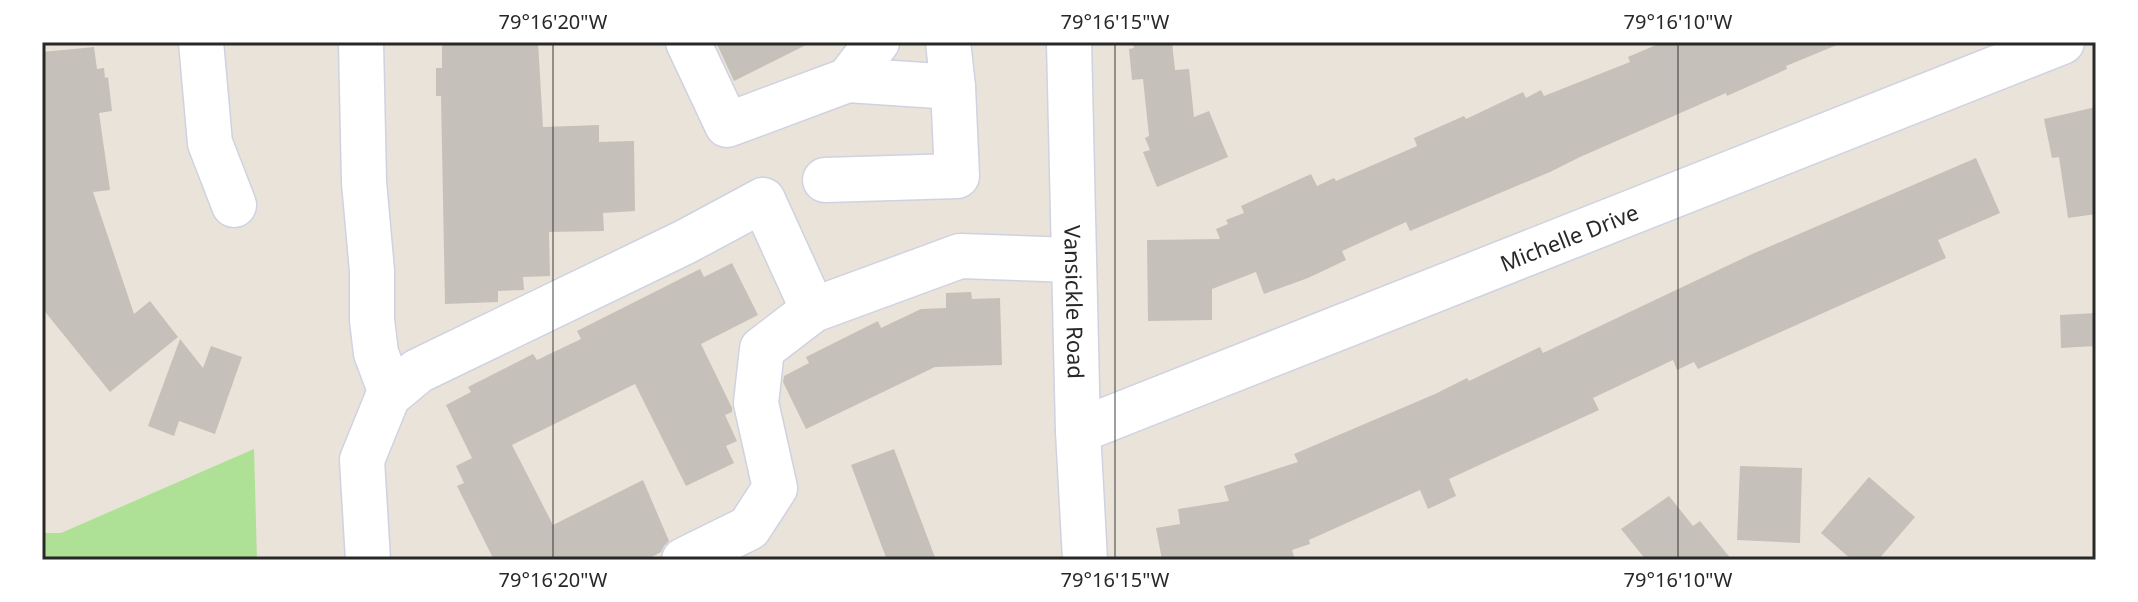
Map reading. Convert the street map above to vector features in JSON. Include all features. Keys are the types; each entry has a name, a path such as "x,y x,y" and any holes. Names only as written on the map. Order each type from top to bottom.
{"street":[{"path":"201,42 210,143 234,205"},
{"path":"361,42 364,182 372,271 372,320 376,353 391,393"},
{"path":"688,42 727,125 848,80 953,87"},
{"path":"848,80 877,42"},
{"path":"825,180 957,176 948,42"},
{"name":"Vansickle Road","path":"1069,42 1078,431 1085,560"},
{"name":"Michelle Drive","path":"1078,431 2062,42"},
{"path":"368,560 362,460 388,396 418,371 685,242 763,200 813,310"},
{"path":"684,560 749,528 775,488 756,403 762,349 813,310 960,256 1073,260"}],"green space":[{"path":"254,449 257,560 42,560 42,533 61,533"}],"building":[{"path":"442,42 538,42 543,127 599,125 599,142 634,141 635,211 603,213 604,231 549,232 550,276 523,277 524,290 498,291 498,302 445,304 441,96 436,96 436,68 442,68"},
{"path":"716,42 812,42 734,81"},
{"path":"1172,42 1175,70 1189,69 1194,117 1209,111 1228,157 1157,187 1143,152 1150,150 1145,138 1149,136 1143,79 1132,80 1129,49 1134,48 1133,45"},
{"path":"1663,42 1844,42 1786,66 1787,69 1727,96 1726,93 1410,231 1406,222 1342,251 1346,260 1308,278 1264,294 1256,272 1212,289 1212,320 1148,321 1147,240 1220,239 1216,229 1228,224 1226,220 1244,213 1241,206 1311,174 1317,186 1334,178 1336,181 1417,146 1414,138 1464,116 1466,119 1523,92 1526,98 1541,90 1544,96 1630,62 1628,57"},
{"path":"94,47 97,69 104,68 105,78 108,77 112,111 99,113 110,190 93,192 134,314 150,301 178,337 110,392 42,308 42,52"},
{"path":"2096,107 2096,214 2068,218 2059,157 2052,158 2044,119"},
{"path":"1976,158 2000,213 1938,240 1946,258 1698,369 1694,362 1677,370 1673,360 1593,398 1599,410 1449,479 1456,496 1428,509 1420,490 1309,540 1310,544 1292,550 1295,560 1162,560 1156,528 1180,524 1178,509 1229,501 1224,486 1298,462 1294,454 1467,378 1469,381 1540,347 1543,353 1750,255"},
{"path":"732,263 758,315 701,344 732,408 732,412 725,415 737,441 726,446 734,463 686,486 635,384 512,445 553,525 643,480 669,541 661,552 646,560 494,560 457,486 464,483 456,466 472,458 446,405 471,392 468,387 533,354 537,360 581,339 577,331 700,269 704,277"},
{"path":"971,292 972,299 1000,298 1002,365 935,367 806,429 783,382 784,376 809,363 806,357 878,321 881,328 921,309 946,308 946,293"},
{"path":"2096,313 2096,346 2061,348 2060,315"},
{"path":"180,339 203,368 211,346 242,357 215,434 179,421 174,436 148,426"},
{"path":"894,449 936,560 887,560 851,465"},
{"path":"1740,466 1802,468 1800,543 1737,540"},
{"path":"1869,477 1915,517 1878,560 1852,560 1821,533"},
{"path":"1669,496 1693,526 1700,521 1732,560 1646,560 1621,529"}]}
